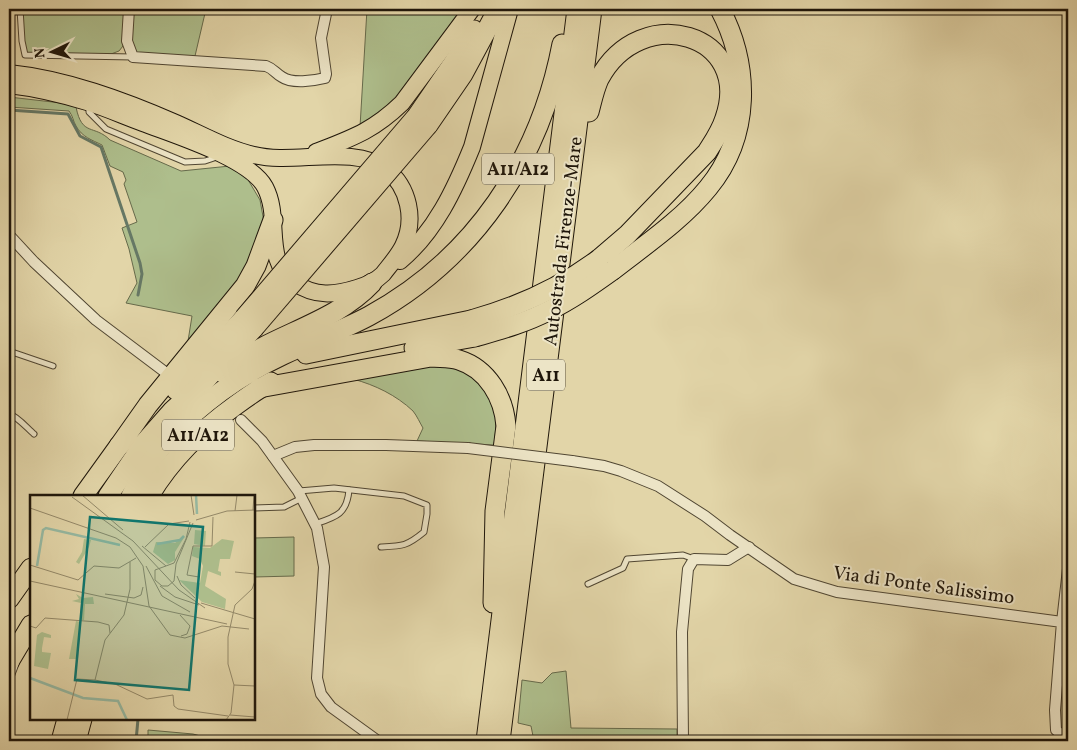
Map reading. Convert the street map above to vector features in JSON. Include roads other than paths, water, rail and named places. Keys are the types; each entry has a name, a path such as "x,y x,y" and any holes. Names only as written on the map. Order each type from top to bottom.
{"highway":[{"path":"422,120 485,9"},
{"path":"109,495 144,443 173,410 201,384 249,323 422,120 464,74 498,9"},
{"name":"A11/A12","path":"132,495 148,465 176,432 200,408 218,394 270,361 367,317 406,294 436,269 475,231 502,196 527,152 540,123 556,73 568,9"},
{"name":"Autostrada Firenze-Mare","path":"488,733 577,9"},
{"name":"Autostrada Firenze-Mare","path":"500,741 592,9"},
{"name":"A11/A12","path":"150,495 188,444 208,425 260,388 288,374 325,364 473,328 500,330 548,312 585,290 606,265 696,201 717,176 729,156 742,114 742,77 735,45 720,9"},
{"path":"563,236 581,165 593,94 608,63 626,45 644,33 653,31 681,31 707,44 720,59 729,79 728,106 719,133 707,152 685,177 627,235 606,265"},
{"path":"84,495 148,405 248,281 256,266 273,220"},
{"path":"201,384 261,348 336,311 358,297 376,280"},
{"path":"119,446 249,323"},
{"path":"270,361 473,328"},
{"path":"260,388 431,357 460,360 478,370 498,394 505,413 506,426 495,511 488,733"},
{"path":"9,600 30,569"},
{"path":"9,662 30,628"},
{"path":"61,741 67,720"},
{"path":"76,741 82,720"}],"main road":[{"path":"300,158 357,137 374,127 390,114 402,103 472,9"},
{"path":"9,85 88,102 221,154 249,170 261,181 270,199 273,220 273,243 278,263 286,276 310,291 328,294 341,293 376,280 408,255 443,209 472,147 510,9"},
{"path":"9,73 65,84 114,99 254,156 364,158 385,168 401,187 409,210 408,232 401,251 376,280"}],"street":[{"path":"129,9 128,41 133,56 266,66 274,69 283,78 289,80 325,78 321,38 327,9"},
{"path":"9,235 34,262 96,320 165,372"},
{"path":"241,420 273,456 300,494 315,524 324,567 317,678 321,694 331,707 378,741"},
{"name":"Via di Ponte Salissimo","path":"273,456 295,447 314,445 468,448 572,461 621,471 658,486 794,578 837,592 1062,622"},
{"path":"684,741 682,632 688,569 694,559 728,560 749,547"},
{"path":"1068,569 1062,622 1056,720 1056,730 1068,740"}],"lane":[{"path":"20,9 24,54 133,56"},
{"path":"9,351 53,366"},
{"path":"9,414 13,415 24,427 34,434"},
{"path":"255,508 284,507 300,494 334,488 404,496 427,504 428,514 424,532 411,542 400,546 381,547"},
{"path":"315,524 334,518 345,508 349,490"},
{"path":"588,584 623,568 627,559 683,555 694,559"},
{"path":"9,682 30,629"}],"waterway":[{"path":"9,110 68,114 80,136 101,147 140,263 142,274 138,295"},
{"path":"136,741 138,720"}]}
